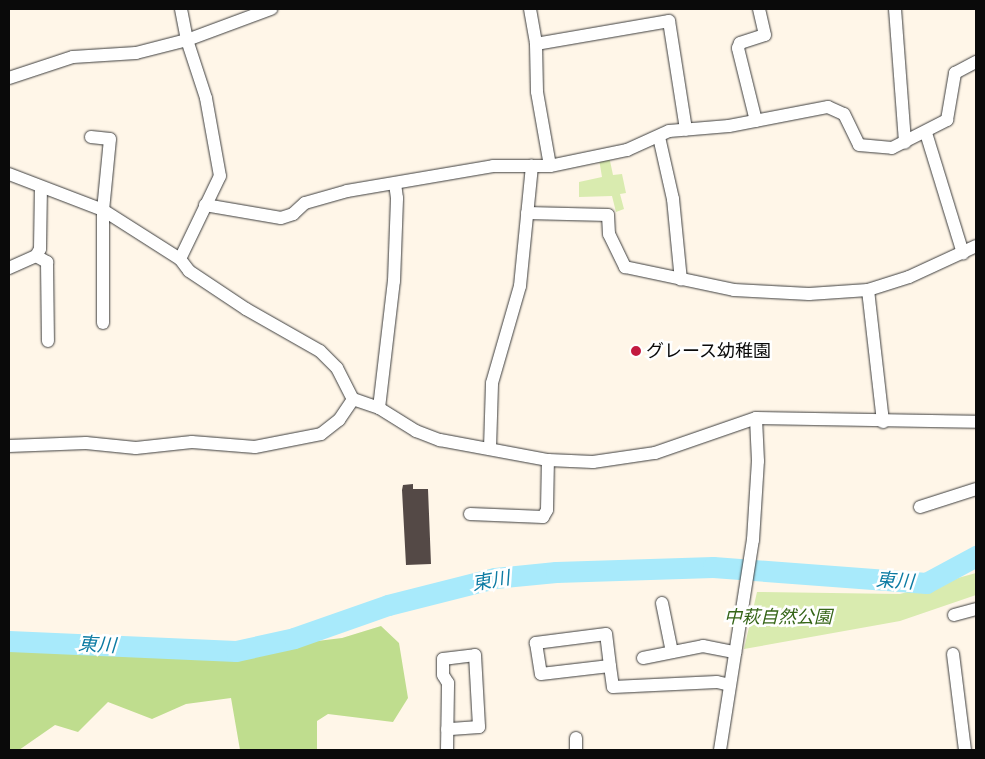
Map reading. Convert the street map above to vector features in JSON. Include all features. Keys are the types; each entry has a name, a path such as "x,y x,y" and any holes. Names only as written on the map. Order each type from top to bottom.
{"street":[{"path":"180,259 220,176 220,166 206,98 187,40 181,9"},
{"path":"9,78 73,57 136,53 187,40 271,9"},
{"path":"530,9 536,44 537,92 550,166"},
{"path":"756,120 738,48 740,43 765,36 760,9"},
{"path":"895,9 905,143"},
{"path":"536,44 669,21 686,130"},
{"path":"205,205 281,218 292,214 306,203 347,191 493,166 550,166 627,150 669,131 756,120 828,107 844,114 859,145 892,148 926,133 947,120 951,84 955,73 976,62"},
{"path":"926,133 963,253"},
{"path":"91,137 110,139 102,210 103,323"},
{"path":"659,137 673,199 681,280"},
{"path":"490,448 492,383 520,286 532,166"},
{"path":"9,174 102,210 180,259 189,271 246,309 320,352 337,368 353,399 379,408 416,432 440,440 548,460 593,462 655,453 756,418 883,422 976,422"},
{"path":"379,408 394,281 397,198 395,184"},
{"path":"9,268 36,256 40,249 41,187"},
{"path":"527,213 608,215 609,234 625,267 734,290 790,293 868,290 909,277 976,246"},
{"path":"36,256 47,262 48,341"},
{"path":"868,290 883,422"},
{"path":"9,446 86,443 136,448 192,442 256,447 321,434 339,420 353,399"},
{"path":"720,750 753,540 758,461 756,418"},
{"path":"470,514 543,517 547,510 548,460"},
{"path":"920,507 976,489"},
{"path":"662,603 672,652"},
{"path":"954,615 976,609"},
{"path":"610,666 541,674 536,643 606,634 613,687 717,682 730,685"},
{"path":"644,658 703,646 735,652"},
{"path":"953,654 965,750"},
{"path":"447,728 479,727 475,655 443,659 443,675 448,683 447,728 447,750"}],"green space":[{"path":"609,156 613,175 622,174 626,193 620,194 624,209 616,212 612,196 579,197 579,182 602,177 599,159"},
{"name":"中萩自然公園","path":"976,573 976,595 900,621 744,649 757,592 900,594"},
{"path":"381,626 399,643 408,698 393,722 328,714 317,721 317,750 240,750 231,698 186,704 152,719 108,702 78,732 55,725 19,750 9,750 9,651 196,656 342,638"}],"building":[{"path":"413,484 413,489 428,489 431,564 406,565 402,490 403,485"}],"waterway":[{"name":"東川","path":"9,641 236,651 294,638 388,605 495,578 556,572 713,567 926,583 976,556"}],"place":[{"name":"グレース幼稚園","path":"636,351"}]}
